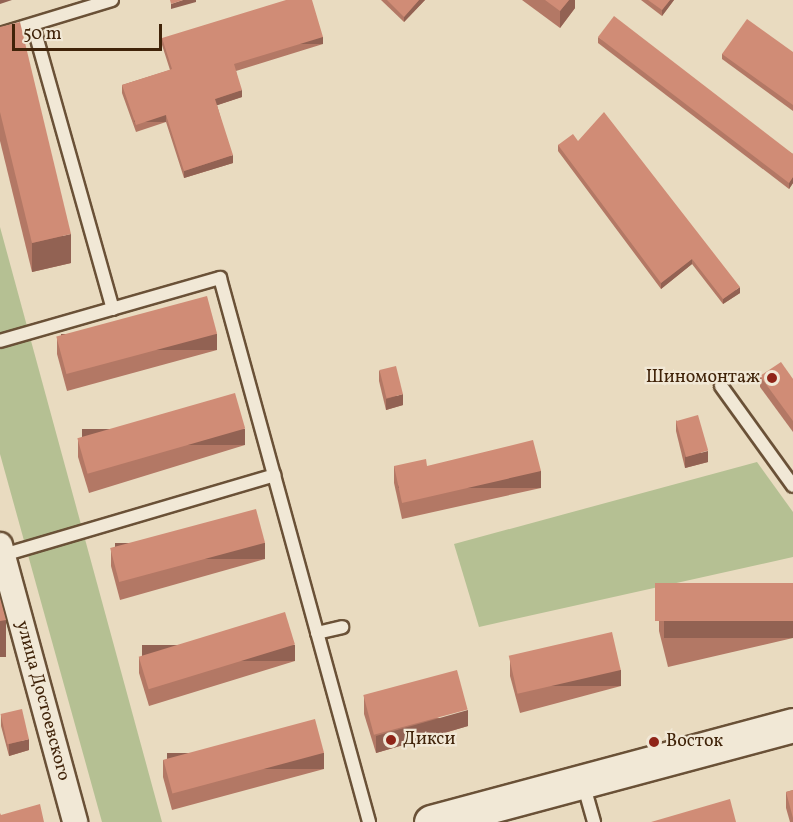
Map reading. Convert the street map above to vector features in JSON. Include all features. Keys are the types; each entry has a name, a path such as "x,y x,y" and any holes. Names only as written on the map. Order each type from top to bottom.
{"main road":[{"path":"431,822 793,725"}],"street":[{"name":"улица Достоевского","path":"1,550 75,822"}],"lane":[{"path":"0,34 112,0"},
{"path":"33,25 113,309"},
{"path":"0,341 220,278 369,822"},
{"path":"721,386 793,486"},
{"path":"1,550 274,475"},
{"path":"317,633 342,627"},
{"path":"582,780 594,822"}],"green space":[{"path":"0,227 162,822 102,822 0,454"},
{"path":"757,462 793,512 793,557 479,627 454,544"}],"building":[{"path":"170,0 183,0 171,4"},
{"path":"286,0 312,0 323,37 234,64 242,90 215,99 233,155 184,171 166,115 136,125 122,85 172,69 162,38"},
{"path":"387,0 419,0 404,17"},
{"path":"545,0 569,0 560,11"},
{"path":"648,0 670,0 662,10"},
{"path":"614,16 793,154 793,177 789,183 598,37"},
{"path":"747,19 793,52 793,105 722,54"},
{"path":"20,22 71,234 32,243 0,112 0,27"},
{"path":"604,112 740,287 723,299 692,259 661,283 558,145 573,134 578,141"},
{"path":"207,296 217,334 66,374 56,336"},
{"path":"781,362 793,379 793,421 760,376"},
{"path":"396,366 403,394 387,398 380,370"},
{"path":"235,393 245,429 88,474 77,438"},
{"path":"698,415 708,451 686,457 676,421"},
{"path":"533,440 541,471 402,503 394,466 426,459 427,466"},
{"path":"256,509 265,543 119,582 110,548"},
{"path":"655,583 793,583 793,621 655,621"},
{"path":"0,598 6,620 0,621"},
{"path":"285,612 295,645 149,689 139,657"},
{"path":"612,632 621,670 517,694 509,656"},
{"path":"457,670 468,710 374,735 363,695"},
{"path":"22,709 29,739 8,744 1,714"},
{"path":"315,719 324,753 172,793 163,760"},
{"path":"793,790 793,818 786,792"},
{"path":"730,799 736,822 651,822"},
{"path":"40,804 44,822 0,822 0,813 1,815"}],"place":[{"name":"Шиномонтаж","path":"772,378"},
{"name":"Дикси","path":"391,740"},
{"name":"Восток","path":"654,742"}]}
